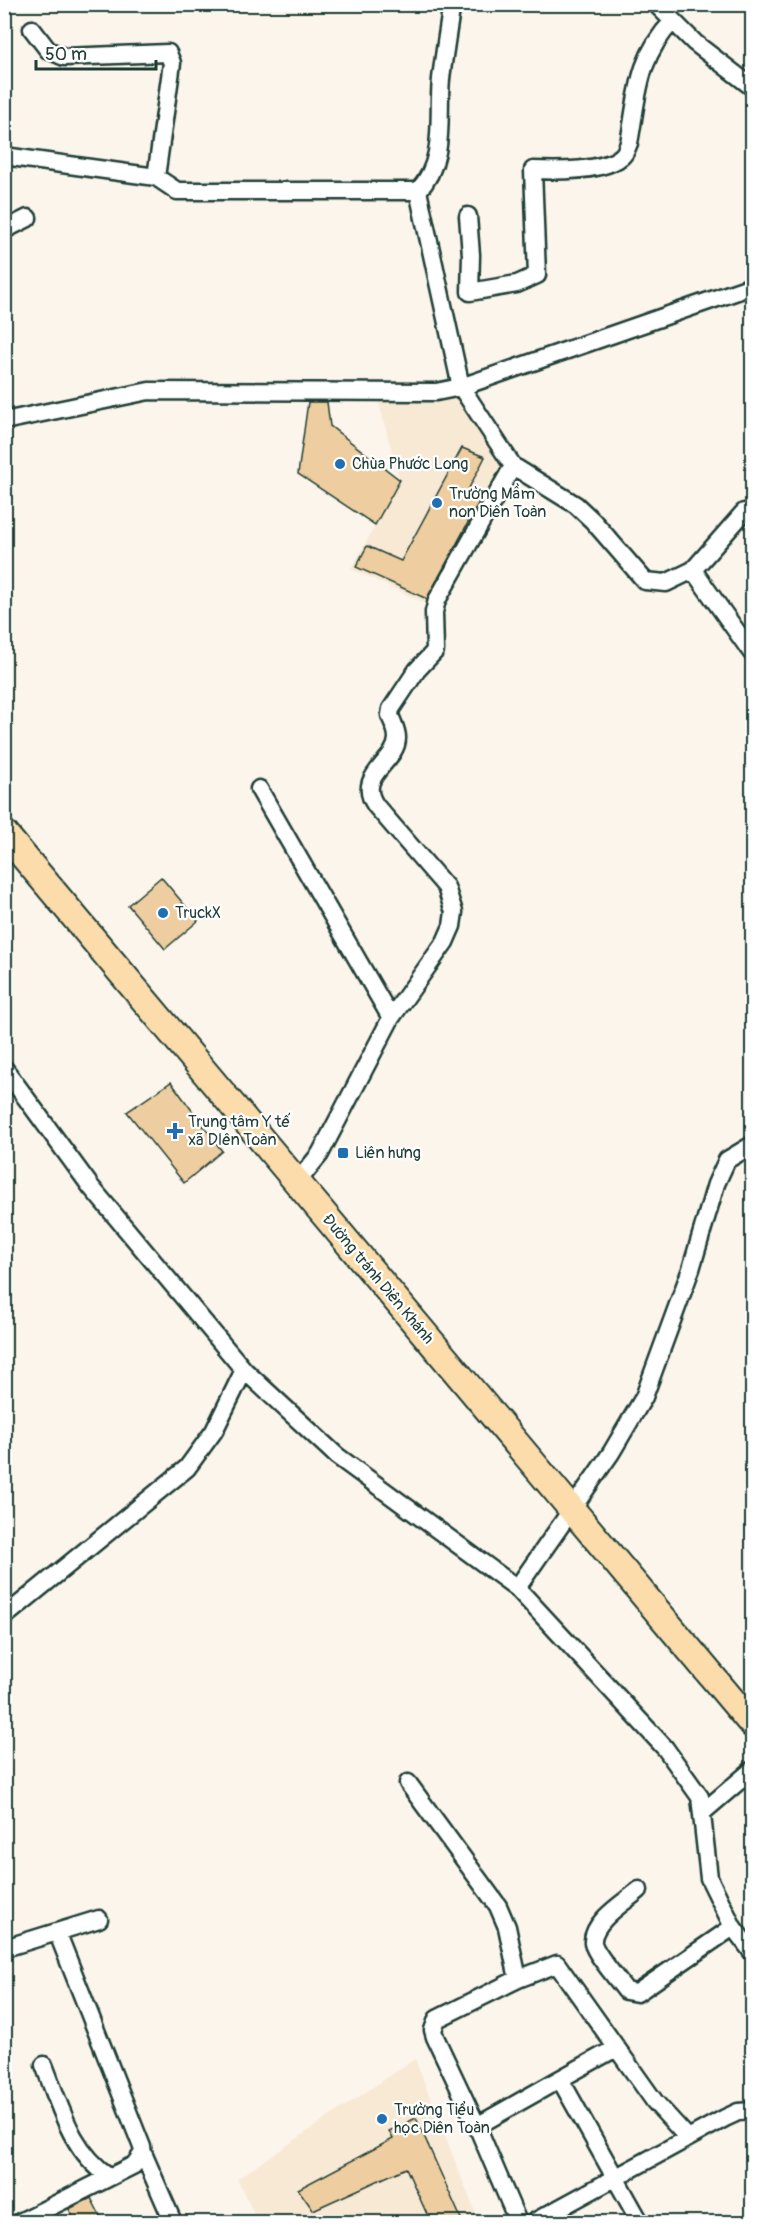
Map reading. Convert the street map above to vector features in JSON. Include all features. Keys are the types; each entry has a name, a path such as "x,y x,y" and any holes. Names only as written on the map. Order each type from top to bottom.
{"highway":[{"name":"Đường tránh Diên Khánh","path":"4,833 753,1724"}],"street":[{"path":"4,156 156,177 177,190 418,191 428,181 440,138 441,82 452,4"},
{"path":"656,4 696,43 753,87"},
{"path":"468,216 471,255 470,292 517,284 537,275 533,170 608,164 623,155 629,143 644,62 651,48 673,21"},
{"path":"33,30 48,50 64,57 168,53 172,63 156,177"},
{"path":"418,191 461,387 513,466 576,505 593,521 645,581 666,583 693,570 744,512"},
{"path":"4,230 28,218"},
{"path":"4,421 149,391 436,392 461,387 753,286"},
{"path":"298,1181 320,1154 391,1018 445,942 454,912 446,887 376,806 369,790 371,782 396,744 395,727 390,715 394,703 435,651 434,612 437,600 513,466"},
{"path":"693,570 753,653"},
{"path":"259,789 391,1018"},
{"path":"4,1068 92,1187 244,1370 337,1456 517,1588 671,1755 695,1788 703,1812 709,1878 733,1928 753,1952"},
{"path":"517,1588 572,1511 644,1397 723,1168 727,1160 753,1145"},
{"path":"4,1617 187,1468 214,1431 244,1370"},
{"path":"703,1812 753,1770"},
{"path":"408,1783 498,1906 507,1928 518,1979"},
{"path":"639,1890 600,1924 594,1934 593,1944 626,1991 637,1993 733,1928"},
{"path":"5,1948 99,1920"},
{"path":"58,1934 142,2147 142,2153 173,2223"},
{"path":"518,2223 477,2126 435,2037 435,2025 441,2014 557,1964 668,2119 688,2138"},
{"path":"477,2126 616,2048"},
{"path":"44,2066 78,2148 92,2166 110,2177"},
{"path":"560,2079 618,2178 640,2223"},
{"path":"534,2223 738,2112 753,2111"},
{"path":"20,2223 134,2165 142,2153"}],"shaded area":[{"name":"Trường Mầm non Diên Toàn","path":"376,393 456,395 505,469 429,605 351,569 400,481"},
{"name":"Trường Tiểu học Diên Toàn","path":"415,2059 479,2222 258,2222 237,2179"}],"building":[{"name":"Chùa Phước Long","path":"308,402 327,402 330,426 400,480 375,525 298,474"},
{"path":"462,448 485,457 466,494 479,502 427,599 356,567 367,546 401,561"},
{"name":"TruckX","path":"161,877 198,921 165,949 128,905"},
{"name":"Trung tâm Y tế xã DIên Toàn","path":"171,1082 222,1151 184,1183 127,1112"},
{"path":"416,2118 463,2223 431,2223 406,2168 313,2210 298,2189 393,2139 389,2131"},
{"path":"91,2198 104,2223 76,2223 69,2209"}],"place":[{"name":"Chùa Phước Long","path":"340,464"},
{"name":"Trường Mầm non Diên Toàn","path":"437,503"},
{"name":"TruckX","path":"163,913"},
{"name":"Trung tâm Y tế xã DIên Toàn","path":"175,1131"},
{"name":"Liên hưng","path":"343,1153"},
{"name":"Trường Tiểu học Diên Toàn","path":"382,2119"}]}
